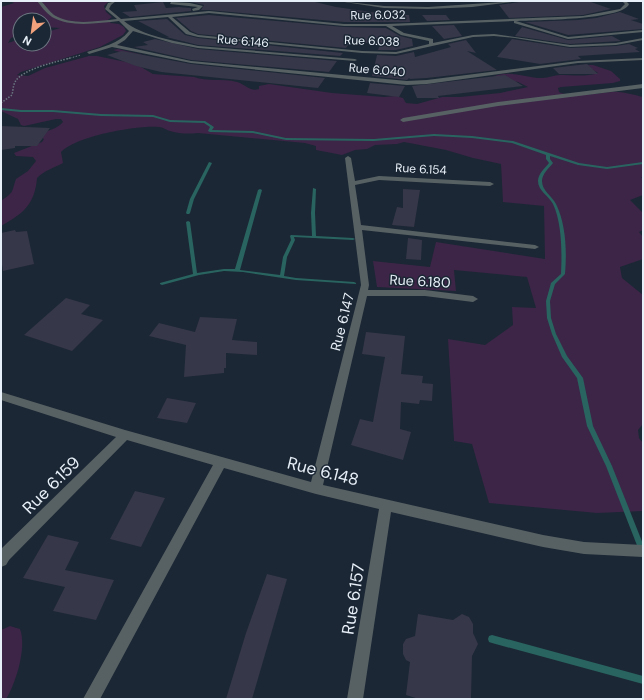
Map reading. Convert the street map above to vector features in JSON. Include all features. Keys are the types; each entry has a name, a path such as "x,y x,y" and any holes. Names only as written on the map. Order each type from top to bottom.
{"street":[{"name":"Rue 6.032","path":"39,1 52,15 69,22 91,23 209,12 344,25 387,25 577,17 602,14 624,9 627,4 624,1"},
{"path":"90,53 124,39 129,35 131,29 107,9 109,4 114,1"},
{"name":"Rue 6.032","path":"340,1 382,7 434,9 516,1"},
{"path":"169,16 198,9 201,6 171,3"},
{"name":"Rue 6.038","path":"169,16 188,33 218,38 362,52 402,52 473,36 494,35 570,46 616,44 643,39"},
{"path":"508,20 568,38 643,31"},
{"path":"387,25 403,34 431,40 431,45"},
{"name":"Rue 6.146","path":"131,29 174,42 198,47 355,60"},
{"path":"192,50 218,38"},
{"name":"Rue 6.040","path":"111,45 191,62 407,83 578,62 643,59"},
{"path":"352,65 362,52"},
{"path":"174,59 186,53"},
{"path":"346,77 349,71"},
{"path":"403,120 498,104 643,86"},
{"name":"Rue 6.147","path":"316,489 364,293 364,271 348,158"},
{"name":"Rue 6.154","path":"352,184 379,178 490,184"},
{"path":"358,227 535,247"},
{"name":"Rue 6.180","path":"364,293 425,293 473,299"},
{"name":"Rue 6.148","path":"1,396 126,435 316,489 543,541 584,548 619,551 643,551"},
{"name":"Rue 6.159","path":"1,560 4,555 126,435"},
{"path":"91,699 221,462"},
{"name":"Rue 6.157","path":"355,699 386,504"}],"path":[{"path":"1,102 12,95 14,82 20,76 34,70 90,53"}],"shaded area":[{"path":"10,1 109,1 104,6 106,12 112,17 108,20 111,23 119,24 124,27 126,31 123,35 100,47 21,72 17,75 28,76 45,68 89,56 97,56 131,63 130,55 113,50 118,49 159,59 141,67 153,74 226,80 240,83 256,90 259,89 259,86 269,84 332,93 384,97 396,96 403,98 406,103 417,104 442,97 460,97 500,93 528,87 518,82 493,77 504,74 547,78 558,75 584,75 598,73 585,65 593,65 611,71 620,79 620,81 613,83 558,88 559,92 569,95 616,92 628,93 643,97 643,177 641,177 643,179 643,195 630,200 643,213 643,230 639,232 643,237 643,259 620,267 622,278 643,295 643,424 638,430 639,438 643,443 643,511 597,513 489,503 472,444 454,441 448,339 485,345 513,325 512,307 536,308 527,277 454,270 456,291 377,287 373,261 430,267 436,242 545,259 544,206 503,202 501,164 446,150 404,142 397,144 375,145 367,149 355,150 342,155 316,150 316,146 305,143 198,133 188,134 170,131 160,127 137,128 108,133 80,141 69,146 61,152 63,163 46,171 37,178 34,195 22,212 1,226 1,201 12,192 16,179 28,171 36,161 33,157 16,156 14,153 42,142 44,139 40,137 42,134 58,127 63,122 61,119 56,119 24,126 21,125 18,119 1,111 1,7 14,3"},
{"path":"10,626 20,629 22,637 21,655 17,675 10,692 6,699 1,699 1,630"}],"building":[{"path":"311,1 336,7 393,15 409,15 410,22 344,22 201,10 204,5 191,2"},
{"path":"520,1 588,1 611,9 583,15 509,18 499,5"},
{"path":"163,2 166,8 191,8 191,11 130,17 122,12 137,11 134,5"},
{"path":"620,12 639,19 631,20 643,24 643,29 568,35 525,22 578,20 596,18"},
{"path":"209,15 344,27 386,28 400,36 412,39 413,46 396,50 378,50 380,44 350,42 346,48 198,34 191,31 176,18"},
{"path":"422,15 446,15 450,20 427,21"},
{"path":"167,19 185,35 198,38 343,53 340,56 198,45 166,37 169,37 138,21"},
{"path":"454,25 462,36 444,39 432,26"},
{"path":"522,27 568,40 612,36 621,41 570,44 515,36"},
{"path":"155,39 198,49 337,61 329,72 191,60 134,47 148,45 143,42"},
{"path":"512,39 570,48 629,44 638,48 635,49 640,52 578,56 581,59 540,64 497,57"},
{"path":"466,40 476,53 467,51 497,70 427,78 409,78 407,80 372,76 377,55 396,56 414,52 415,57 451,47 448,44"},
{"path":"122,51 191,64 325,78 318,88 161,72 136,66 107,55"},
{"path":"587,64 598,74 559,74 553,68"},
{"path":"505,75 523,86 438,96 439,98 417,98 412,86"},
{"path":"370,83 405,86 399,97 367,93"},
{"path":"1,126 50,128 37,146 15,146 15,148 1,150"},
{"path":"403,189 420,190 414,227 392,225 397,207 403,208"},
{"path":"15,230 16,232 27,231 34,264 3,271 1,258 1,233"},
{"path":"408,238 422,240 421,260 406,259"},
{"path":"66,298 90,305 81,314 103,320 72,351 24,335"},
{"path":"200,317 237,319 232,340 257,342 257,355 226,353 226,368 224,368 224,373 184,377 186,345 149,336 159,323 195,332"},
{"path":"366,332 405,336 401,374 423,376 422,383 433,384 432,401 420,400 419,404 401,402 400,429 411,432 403,460 351,445 360,419 373,422 385,357 362,354"},
{"path":"167,398 196,403 187,423 157,418"},
{"path":"135,491 165,498 141,547 110,539"},
{"path":"48,535 79,542 65,570 114,580 96,620 53,611 65,587 23,578"},
{"path":"267,574 287,579 252,699 226,699 246,633"},
{"path":"418,614 453,620 462,614 469,617 473,624 473,633 478,644 472,656 471,699 419,699 406,695 410,662 406,660 403,654 403,644 406,639 415,636"}],"waterway":[{"path":"1,109 101,115 153,116 170,121 205,122 212,127 210,131 253,132 286,139 374,140 434,135 472,137 512,142 548,154"},
{"path":"548,154 578,164 607,168 643,163"},
{"path":"548,154 548,159 551,163 542,175 540,183 543,190 555,205 558,213 562,230 564,257 563,274 553,283 548,301 549,318 554,334 565,357 580,378 590,426 609,466 643,553"},
{"path":"188,213 192,199 210,163"},
{"path":"314,189 314,237"},
{"path":"237,271 260,190"},
{"path":"188,222 195,275"},
{"path":"282,277 285,257 293,240 292,236 353,239"},
{"path":"162,284 199,274 224,270 237,271"},
{"path":"237,271 282,277"},
{"path":"282,277 354,283"},
{"path":"492,639 643,680"}]}
